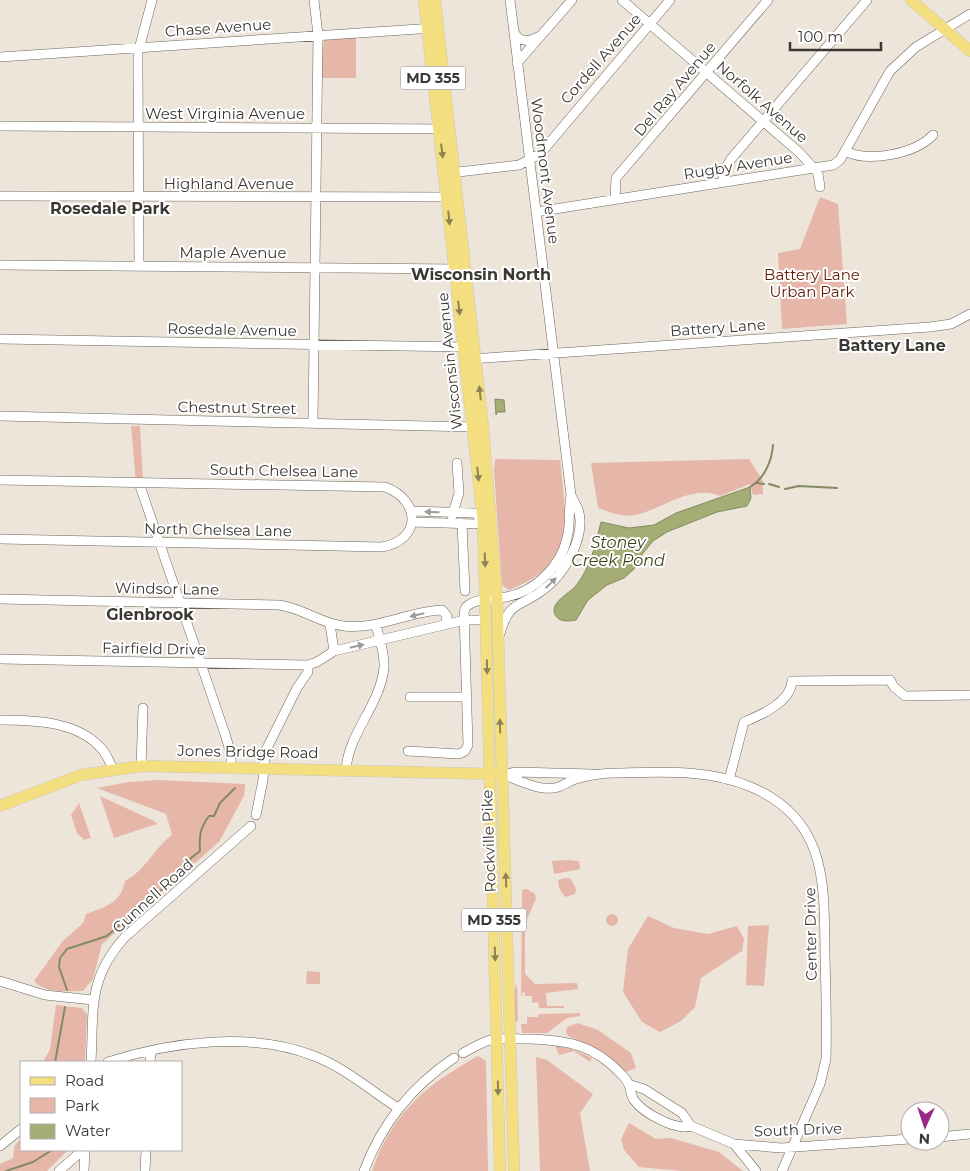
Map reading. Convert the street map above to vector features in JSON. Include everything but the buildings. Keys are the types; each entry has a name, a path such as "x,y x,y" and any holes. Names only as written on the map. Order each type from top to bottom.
{"main road":[{"name":"Wisconsin Avenue","path":"424,0 433,28"},
{"name":"Wisconsin Avenue","path":"435,0 433,28 478,427 487,520 491,599"},
{"path":"911,0 970,50"},
{"name":"Wisconsin Avenue","path":"460,269 464,347 471,359"},
{"name":"Rockville Pike","path":"491,599 486,620 500,1171"},
{"name":"Rockville Pike","path":"491,599 498,646 501,774 512,1038 514,1171"},
{"name":"Jones Bridge Road","path":"0,806 53,784 113,769 141,766 231,766 501,774"}],"street":[{"path":"139,267 138,127 140,47 152,0"},
{"path":"313,423 318,128 318,35 314,0"},
{"name":"Woodmont Avenue","path":"465,620 466,607 473,602 512,596 528,589 554,565 562,554 568,537 571,495 510,0"},
{"path":"517,63 572,0"},
{"name":"Norfolk Avenue","path":"622,0 763,120 800,153 813,168"},
{"name":"Cordell Avenue","path":"450,173 519,165 540,154 670,0"},
{"name":"Del Ray Avenue","path":"615,200 614,188 616,178 768,0"},
{"path":"723,182 723,173 727,165 763,120 867,0"},
{"path":"933,135 915,149 856,157 845,151 890,71 916,47 970,14"},
{"name":"Chase Avenue","path":"0,57 433,28"},
{"path":"514,32 517,38 527,41 543,35"},
{"name":"West Virginia Avenue","path":"0,126 444,128"},
{"path":"527,138 533,143 548,143"},
{"name":"Rugby Avenue","path":"536,212 813,168 837,162 845,151"},
{"path":"813,168 820,178 820,187"},
{"name":"Highland Avenue","path":"0,196 452,197"},
{"name":"Maple Avenue","path":"0,265 460,269"},
{"name":"Battery Lane","path":"471,359 926,328 951,324 970,314"},
{"name":"Rosedale Avenue","path":"0,339 464,347"},
{"name":"Chestnut Street","path":"0,416 478,427"},
{"path":"452,524 452,512 459,493 456,463"},
{"name":"South Chelsea Lane","path":"0,480 386,487 404,497 412,511"},
{"path":"139,482 202,664 231,754 231,766"},
{"name":"Woodmont Avenue","path":"498,646 504,621 510,609 551,584 571,556 576,543 579,518 571,495"},
{"path":"412,511 475,512 487,520 475,524 413,522 412,511"},
{"name":"North Chelsea Lane","path":"0,539 382,546 401,540 413,522"},
{"path":"462,524 465,591"},
{"name":"Windsor Lane","path":"0,599 286,606 310,614 330,624 345,626 376,625 442,610 447,616 446,624"},
{"path":"408,751 459,754 465,752 468,745 465,620"},
{"path":"256,815 265,752 297,688 308,672 308,665 317,662 334,651 465,620 486,620"},
{"path":"330,624 334,651"},
{"path":"346,769 350,748 382,678 384,661 376,625"},
{"name":"Fairfield Drive","path":"0,659 308,665"},
{"path":"729,780 744,722 758,717 786,697 791,691 792,680 890,680 894,688 905,696 970,694"},
{"path":"410,697 467,697"},
{"path":"141,766 143,708"},
{"path":"0,720 27,720 54,724 79,732 101,747 113,769"},
{"name":"Center Drive","path":"501,774 516,772 587,772 594,775"},
{"path":"539,788 545,782 540,772"},
{"path":"561,773 564,778 563,786"},
{"name":"Center Drive","path":"501,774 539,788 563,786 575,779 594,775 694,774 729,780 763,793 794,818 812,844 823,879 826,1059 820,1084 791,1146 782,1171"},
{"name":"Gunnell Road","path":"91,1061 93,1000 104,964 117,946 251,826"},
{"path":"0,981 45,996 93,1000"},
{"name":"South Drive","path":"364,1171 378,1137 398,1108 424,1080 458,1056 482,1043 512,1038 563,1040 586,1047 608,1062 631,1085 644,1089 682,1113 691,1126 734,1144 768,1147 900,1140"},
{"path":"112,1061 151,1052 217,1041 287,1047 315,1056 328,1063 398,1108"},
{"path":"150,1061 151,1052"},
{"name":"South Drive","path":"631,1085 634,1099 647,1111 662,1121 684,1128 691,1126"},
{"path":"647,1111 658,1106 660,1100"},
{"path":"672,1107 674,1119 672,1124"},
{"path":"0,1146 20,1130"},
{"path":"950,1136 970,1134"},
{"path":"734,1144 756,1171"},
{"path":"59,1171 83,1151"},
{"path":"84,1151 84,1171"},
{"path":"145,1171 146,1151"}],"green space":[{"path":"356,35 356,78 321,78 324,39"},
{"name":"Battery Lane Urban Park","path":"820,197 838,204 847,324 782,329 778,253 800,249"},
{"path":"131,426 140,426 143,482 136,482"},
{"path":"495,459 560,460 565,520 563,537 557,553 547,567 531,579 509,590 502,585 494,470"},
{"path":"749,459 763,481 763,494 753,495 750,484 720,496 709,493 688,495 631,516 612,513 598,508 591,463"},
{"path":"158,780 245,784 244,796 219,842 102,944 93,979 83,991 57,991 44,988 34,981 62,942 83,923 86,914 106,906 116,899 125,881 139,871 172,835 166,814 97,788 129,782"},
{"path":"100,796 154,821 157,824 114,838"},
{"path":"79,803 91,838 84,840 77,833 71,815"},
{"path":"552,861 579,861 580,869 554,874"},
{"path":"571,879 576,889 575,894 565,897 559,888 558,880"},
{"path":"527,889 535,894 536,899 525,924 525,974 535,984 577,983 578,989 546,993 547,1006 564,1006 564,1008 539,1008 538,1002 532,1003 532,996 525,996 525,992 522,993 521,999 522,890"},
{"path":"610,914 614,914 618,920 614,926 610,926 606,922 606,918"},
{"path":"648,916 674,928 708,934 737,926 744,939 742,951 701,978 695,1007 681,1021 660,1032 642,1022 623,992 628,949"},
{"path":"769,925 764,986 746,985 748,926"},
{"path":"307,971 320,972 320,984 306,984"},
{"path":"517,984 518,1021 515,1021 514,991"},
{"path":"56,1005 82,1008 87,1014 85,1061 45,1061 50,1050"},
{"path":"580,1013 580,1016 567,1018 547,1033 522,1033 521,1024 527,1024 527,1017 538,1017 539,1014"},
{"path":"578,1023 598,1030 631,1053 636,1068 626,1072 607,1055 568,1036 566,1032 567,1027"},
{"path":"555,1045 574,1050 592,1058 590,1062 574,1051 559,1055"},
{"path":"478,1056 486,1061 488,1171 372,1171 390,1133 413,1103 442,1078"},
{"path":"536,1057 547,1060 593,1094 580,1113 590,1171 540,1171"},
{"path":"629,1123 656,1139 671,1138 719,1152 743,1171 681,1171 639,1167 624,1150 621,1139"},
{"path":"20,1140 20,1151 67,1151 47,1171 0,1171 0,1164 13,1158 15,1145"}],"water":[{"path":"495,399 504,400 505,412 497,412 496,415"},
{"name":"Stoney Creek Pond","path":"750,487 751,498 747,506 717,512 667,532 653,541 643,553 634,569 624,578 607,585 588,600 576,620 565,621 559,619 555,614 556,603 575,587 589,564 601,522 629,528 654,525 676,513"}],"waterway":[{"path":"750,487 755,484 766,469 773,445"},
{"path":"757,483 764,484"},
{"path":"769,484 779,487"},
{"path":"785,489 799,486 837,488"},
{"path":"67,990 59,967 60,958 67,949 107,936 151,897 181,876 191,858 200,851 201,832 206,820 209,816 214,816 220,803 235,788"},
{"path":"55,1061 65,1007"},
{"path":"6,1171 33,1162 50,1151"}],"district":[{"name":"Rosedale Park","path":"110,208"},
{"name":"Wisconsin North","path":"481,274"},
{"name":"Battery Lane","path":"892,345"},
{"name":"Glenbrook","path":"150,614"}]}
